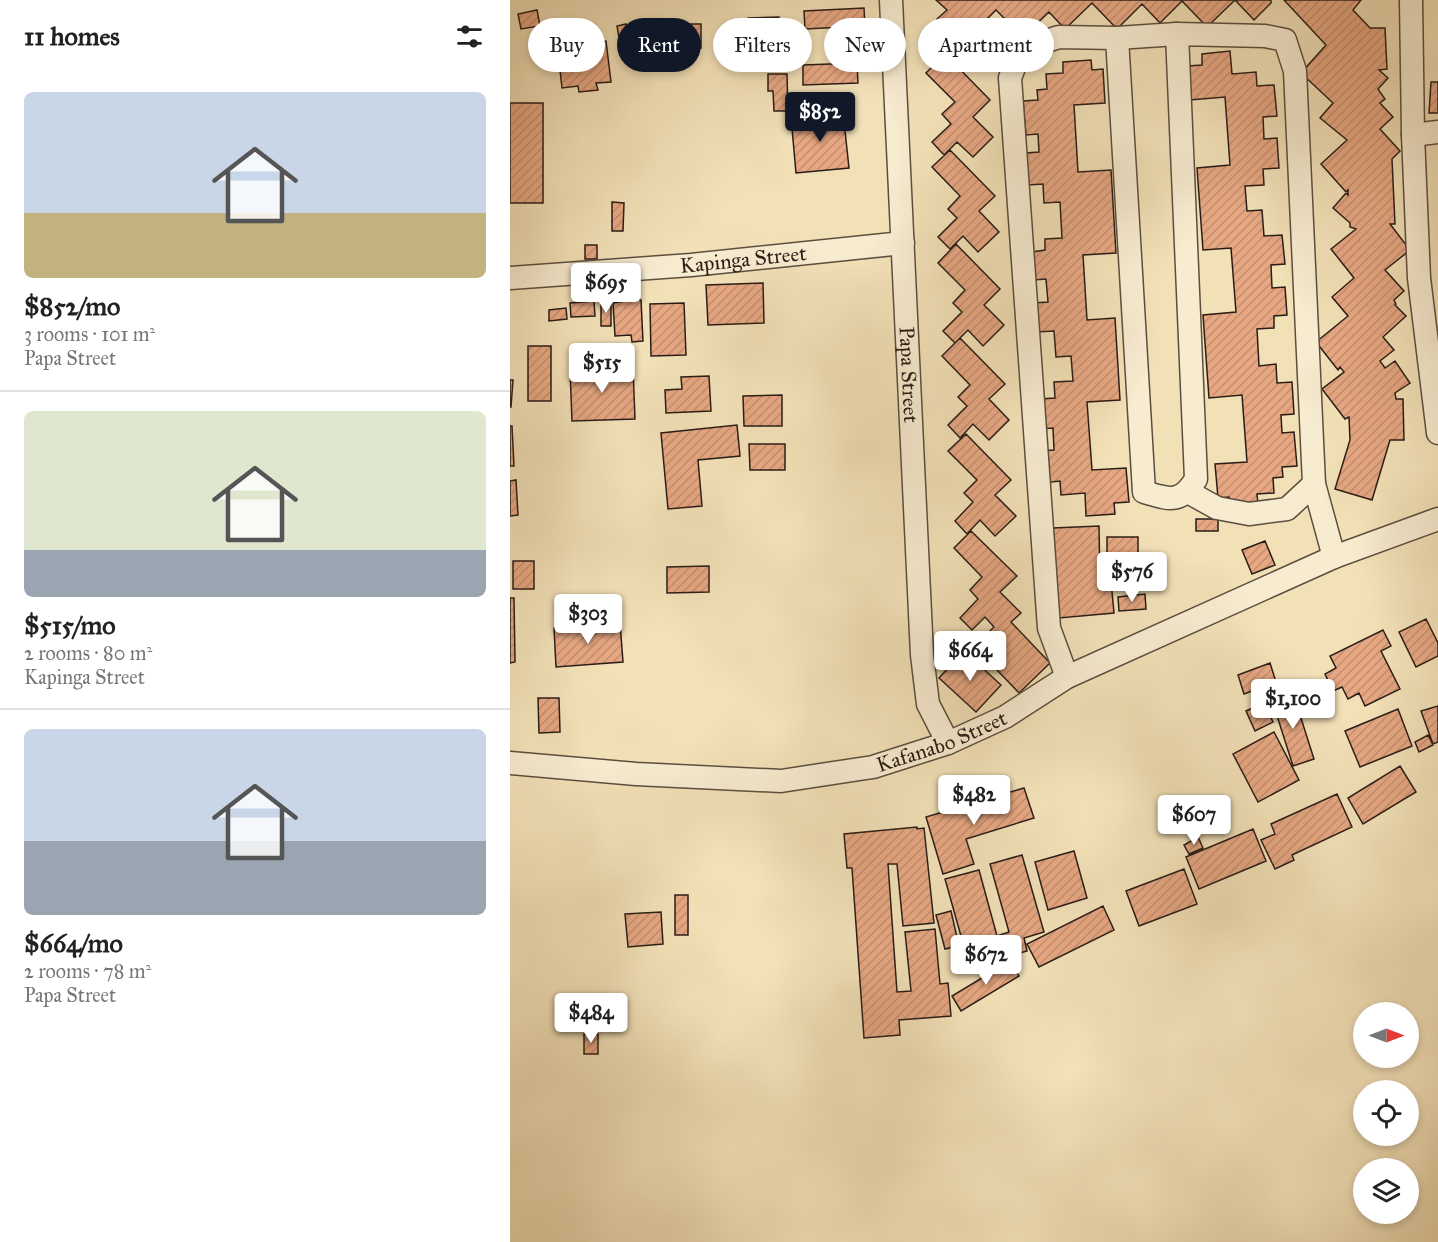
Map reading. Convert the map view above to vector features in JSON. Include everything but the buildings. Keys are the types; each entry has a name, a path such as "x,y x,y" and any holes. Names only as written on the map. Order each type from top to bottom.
{"street":[{"name":"Papa Street","path":"891,0 922,655 928,704 948,742"},
{"path":"1411,0 1413,135 1419,278 1438,433"},
{"path":"1117,38 1144,492 1170,500 1188,492 1196,479 1177,34"},
{"path":"1067,677 1049,628 1010,78 1021,49 1059,37 1117,38 1177,34 1265,36 1285,40 1295,71 1314,484 1335,557"},
{"path":"1413,135 1438,132"},
{"name":"Kapinga Street","path":"510,278 702,264 903,243"},
{"path":"1188,492 1217,508 1250,514 1287,509 1314,484"},
{"name":"Kafanabo Street","path":"510,763 636,774 781,781 873,767 948,742 1005,717 1067,677 1335,557 1438,519"}]}
